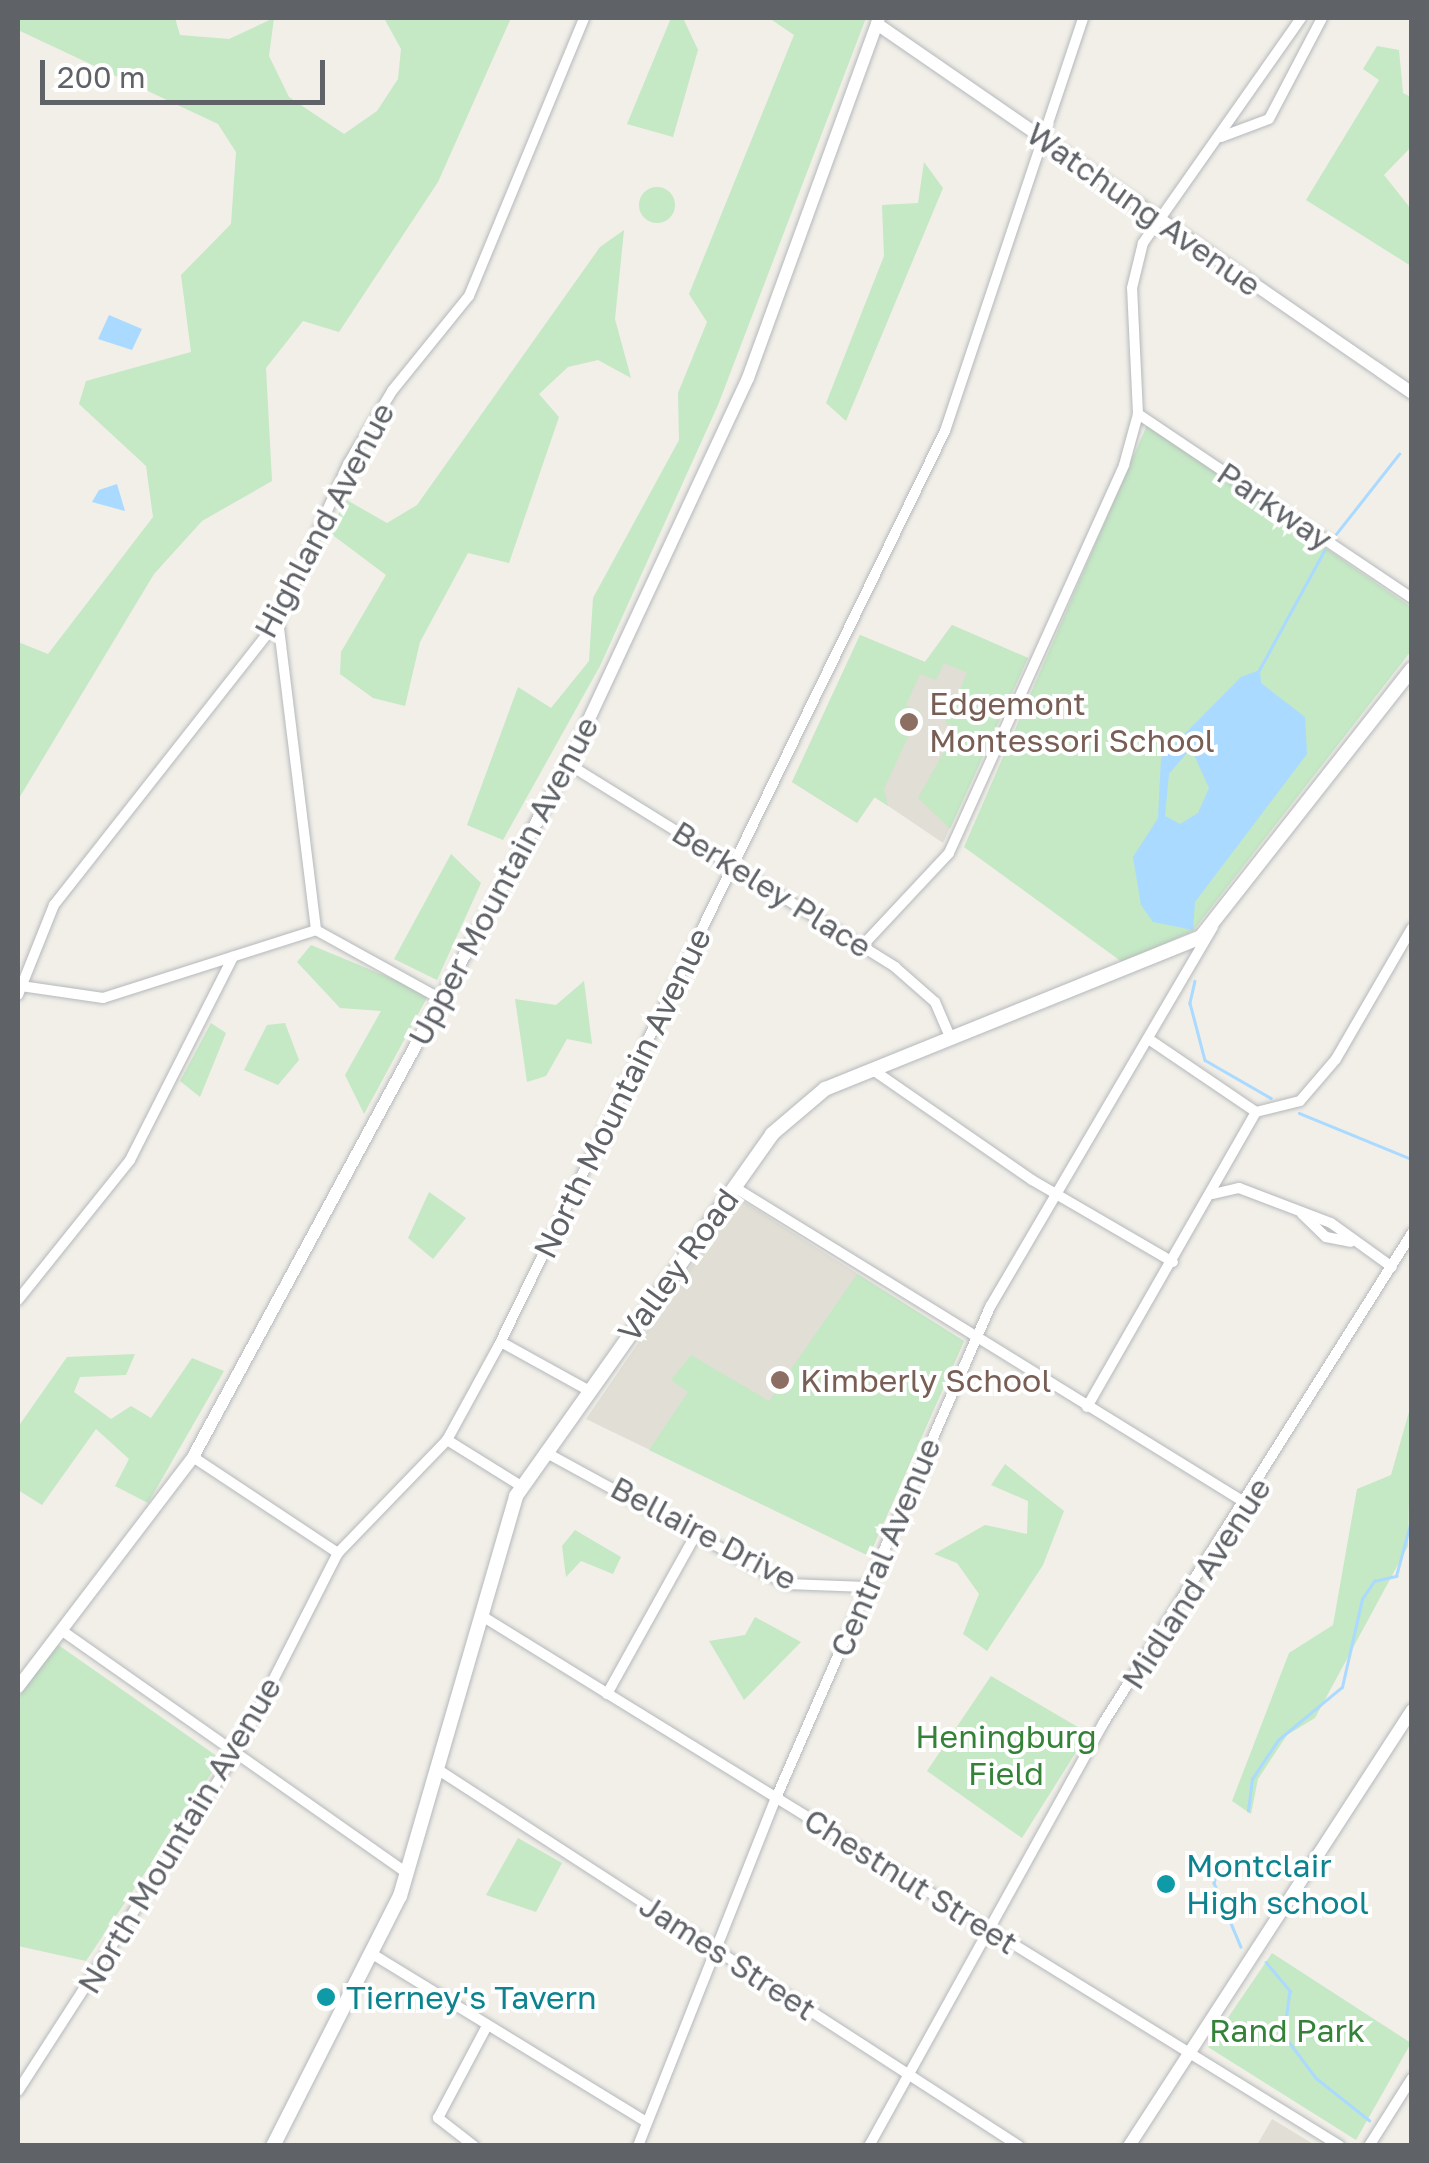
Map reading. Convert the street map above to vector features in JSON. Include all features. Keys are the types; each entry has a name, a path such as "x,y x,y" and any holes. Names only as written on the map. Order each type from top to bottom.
{"main road":[{"name":"Valley Road","path":"273,2146 374,1955 408,1874 521,1486 734,1187 802,1100 1181,948 1213,927 1408,679"}],"street":[{"name":"Highland Avenue","path":"19,991 54,905 278,620 348,464 392,391 469,296 584,18"},
{"name":"North Mountain Avenue","path":"18,2091 236,1754 338,1553 448,1440 501,1342 945,430 1084,18"},
{"path":"863,944 949,853 1124,465 1138,414 1133,274 1158,218 1221,136 1301,18"},
{"path":"1221,136 1269,119 1322,18"},
{"name":"Watchung Avenue","path":"878,21 1041,138 1412,392"},
{"name":"Upper Mountain Avenue","path":"18,1687 192,1457 568,764 748,378 878,21"},
{"name":"Parkway","path":"1138,414 1412,598"},
{"path":"278,620 316,930"},
{"name":"Berkeley Place","path":"568,764 863,944 929,995 950,1039"},
{"name":"Central Avenue","path":"638,2146 776,1798 976,1339 1053,1192 1150,1040 1213,927"},
{"path":"1150,1040 1256,1112 1300,1101 1336,1059 1412,928"},
{"path":"19,991 104,998 316,930 441,999"},
{"path":"1181,948 1186,975"},
{"path":"18,1300 130,1160 234,958"},
{"path":"873,1070 1053,1192 1174,1262"},
{"path":"1087,1407 1233,1161 1256,1112"},
{"path":"1233,1161 1239,1188"},
{"path":"734,1187 1249,1504"},
{"path":"1212,1194 1239,1188 1332,1223 1351,1242 1392,1268"},
{"name":"Midland Avenue","path":"868,2146 1104,1722 1249,1504 1412,1233"},
{"path":"501,1342 588,1390"},
{"path":"448,1440 521,1486"},
{"name":"Bellaire Drive","path":"545,1452 696,1536 803,1589 849,1580 868,1587"},
{"path":"192,1457 338,1553"},
{"path":"608,1694 696,1536"},
{"name":"Chestnut Street","path":"482,1616 1340,2146"},
{"path":"61,1630 408,1874"},
{"path":"1129,2146 1412,1710"},
{"name":"James Street","path":"437,1769 1020,2146"},
{"path":"374,1955 648,2122"},
{"path":"474,2146 438,2118 486,2026"},
{"path":"1369,2146 1412,2078"}],"shaded area":[{"name":"Edgemont Montessori School","path":"952,625 1028,658 943,843 875,797 857,823 792,782 860,635 925,662"},
{"name":"Kimberly School","path":"738,1198 964,1341 869,1556 586,1419"},
{"path":"1272,2119 1315,2145 1257,2145"}],"green space":[{"path":"18,18 175,18 180,35 229,39 274,18 269,56 289,97 344,134 377,111 398,79 401,49 384,18 511,18 438,182 339,332 303,321 266,368 272,481 202,521 154,574 18,800 18,642 48,654 153,517 146,466 79,404 86,381 191,352 181,275 231,224 236,152 218,124 18,30"},
{"path":"671,18 683,18 698,50 673,137 627,124"},
{"path":"769,18 866,18 718,405 600,666 503,840 467,825 518,687 551,708 589,661 593,598 679,440 678,393 707,322 689,294 794,35"},
{"path":"1377,46 1399,50 1403,93 1411,97 1411,147 1384,175 1411,209 1411,266 1306,200 1379,80 1363,69"},
{"path":"924,162 943,188 846,421 826,403 884,256 882,205 918,203"},
{"path":"657,187 669,193 675,205 669,217 657,223 645,217 639,205 645,193"},
{"path":"624,230 615,319 631,378 598,360 568,367 539,394 559,417 509,563 468,553 420,642 405,706 373,698 340,674 341,652 386,575 330,533 345,499 387,523 417,505 600,247"},
{"path":"1147,425 1411,607 1411,651 1193,931 1122,962 964,847"},
{"name":"Edgemont Montessori School","path":"952,625 1028,658 950,829 918,798 957,728 945,723 967,673 944,663 936,680 920,674 906,705 920,711 884,789 888,806 874,797 857,823 792,782 860,635 925,662"},
{"path":"451,854 481,883 437,980 394,959"},
{"path":"311,945 429,994 364,1114 345,1075 381,1011 340,1008 297,962"},
{"path":"584,981 592,1044 567,1039 546,1076 527,1082 515,999 556,1005"},
{"path":"211,1023 226,1033 200,1097 180,1081"},
{"path":"285,1023 299,1060 278,1085 244,1070 267,1025"},
{"path":"429,1192 466,1218 433,1259 408,1238"},
{"name":"Kimberly School","path":"857,1274 964,1341 869,1556 649,1450 688,1392 671,1380 691,1355 769,1401"},
{"path":"135,1354 126,1375 80,1377 74,1392 111,1419 131,1406 151,1418 192,1358 224,1371 148,1503 115,1486 129,1459 96,1429 42,1505 18,1490 18,1427 67,1357"},
{"path":"1411,1405 1408,1546 1315,1718 1287,1735 1258,1779 1251,1814 1232,1801 1289,1653 1333,1625 1357,1489 1391,1475"},
{"path":"1005,1464 1064,1511 1043,1565 987,1651 963,1634 979,1594 957,1563 934,1554 985,1525 1027,1534 1028,1501 991,1485"},
{"path":"575,1530 621,1557 613,1574 581,1561 566,1577 562,1546"},
{"path":"755,1617 801,1642 744,1700 709,1641 745,1635"},
{"path":"57,1644 221,1759 86,1961 18,1946 18,1698"},
{"name":"Heningburg Field","path":"991,1676 1088,1733 1022,1838 927,1771"},
{"path":"518,1838 562,1863 536,1912 486,1895"},
{"name":"Rand Park","path":"1272,1953 1411,2043 1356,2140 1208,2047"}],"water":[{"path":"109,315 142,329 132,350 98,339"},
{"path":"117,484 125,511 92,502 99,490"},
{"path":"1260,670 1261,683 1305,717 1307,754 1195,902 1193,930 1153,922 1141,905 1133,857 1158,818 1161,758 1241,677","holes":["1191,748 1209,788 1198,813 1180,824 1165,816 1169,774"]}],"waterway":[{"path":"1336,534 1399,454"},
{"path":"1258,672 1324,551"},
{"path":"1195,981 1190,1003 1205,1060 1271,1098"},
{"path":"1299,1113 1412,1159"},
{"path":"1248,1811 1252,1779 1278,1740 1342,1687 1362,1599 1374,1581 1396,1576 1412,1517"},
{"path":"1221,1859 1214,1883 1241,1947"},
{"path":"1266,1962 1290,1991 1284,2035 1316,2078 1369,2120"}],"place":[{"name":"Edgemont Montessori School","path":"909,722"},
{"name":"Kimberly School","path":"780,1380"},
{"name":"Montclair High school","path":"1166,1884"},
{"name":"Tierney's Tavern","path":"326,1997"}]}
